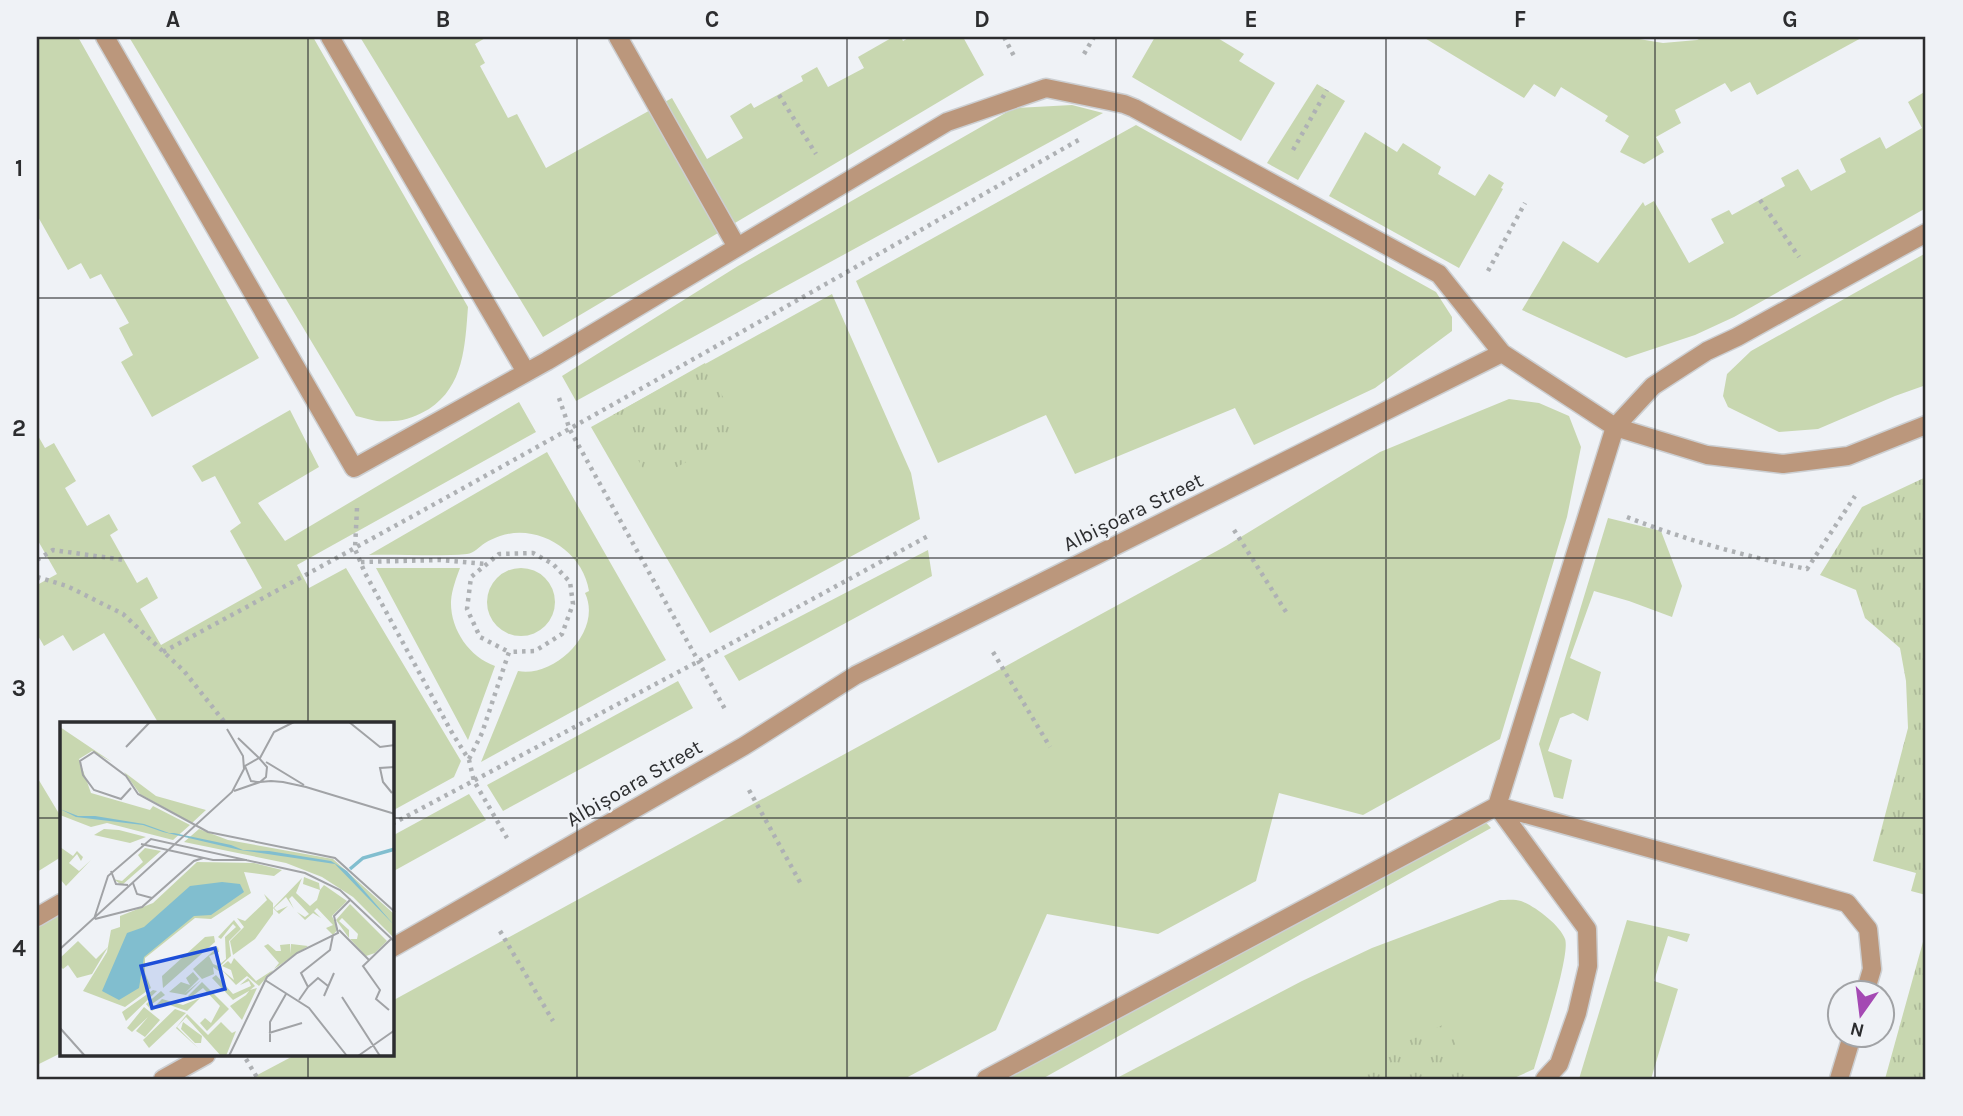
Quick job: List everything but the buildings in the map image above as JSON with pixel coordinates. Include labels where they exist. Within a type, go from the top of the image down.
[{"type":"lane","points":[[105,37],[354,468],[547,361],[947,122],[1046,88],[1134,108],[1438,274],[1502,353],[1615,426],[1707,455],[1783,464],[1848,456],[1926,425]]},
{"type":"lane","points":[[330,37],[526,372]]},
{"type":"lane","points":[[618,37],[737,247]]},
{"type":"lane","points":[[1497,806],[1615,426],[1653,387],[1696,358],[1926,233]]},
{"type":"lane","name":"Albișoara Street","points":[[394,947],[737,750],[856,675],[1502,353]]},
{"type":"lane","points":[[1497,806],[1587,929],[1588,966],[1577,1013],[1559,1065],[1545,1079]]},
{"type":"lane","points":[[986,1079],[1497,806],[1847,903],[1868,929],[1872,969],[1869,979]]},
{"type":"lane","points":[[37,917],[60,904]]},
{"type":"lane","points":[[1839,1079],[1848,1050]]},
{"type":"lane","points":[[163,1079],[204,1056]]},
{"type":"path","points":[[1274,185],[1326,90]]},
{"type":"path","points":[[779,95],[837,188]]},
{"type":"path","points":[[163,652],[569,430],[1134,108]]},
{"type":"path","points":[[1760,200],[1822,290]]},
{"type":"path","points":[[1467,308],[1525,203]]},
{"type":"path","points":[[547,361],[569,430],[699,661],[737,750],[801,884]]},
{"type":"path","points":[[354,468],[357,508],[355,549],[469,760],[474,781],[526,871]]},
{"type":"path","points":[[1591,503],[1670,533],[1807,569],[1860,488]]},
{"type":"path","points":[[1213,497],[1289,615]]},
{"type":"path","points":[[394,823],[928,536]]},
{"type":"path","points":[[37,560],[53,550],[124,560]]},
{"type":"path","points":[[533,553],[553,564],[570,582],[573,604],[562,634],[535,652],[509,652],[480,637],[467,608],[471,577],[499,554],[533,553]]},
{"type":"path","points":[[361,562],[440,560],[486,564]]},
{"type":"path","points":[[37,577],[67,586],[123,614],[184,671],[224,722]]},
{"type":"path","points":[[972,617],[1050,747]]},
{"type":"path","points":[[469,760],[482,733],[509,652]]},
{"type":"path","points":[[480,898],[553,1021]]},
{"type":"path","points":[[245,1056],[258,1079]]},
{"type":"green space","points":[[37,37],[78,37],[259,358],[152,417],[121,362],[133,355],[119,328],[129,323],[101,274],[90,279],[81,263],[68,270],[37,215]]},
{"type":"green space","points":[[129,37],[313,37],[468,307],[461,364],[441,400],[429,409],[403,420],[377,421],[356,416]]},
{"type":"green space","points":[[360,37],[487,37],[475,44],[485,63],[480,66],[508,118],[517,114],[546,168],[672,98],[707,159],[743,138],[730,116],[751,103],[754,108],[803,81],[801,76],[817,67],[828,87],[864,68],[858,57],[893,37],[901,37],[903,41],[910,37],[963,37],[984,75],[543,337]]},
{"type":"green space","points":[[1155,37],[1216,37],[1244,54],[1239,61],[1275,83],[1241,141],[1132,77]]},
{"type":"green space","points":[[1423,37],[1627,37],[1663,43],[1703,37],[1863,37],[1757,95],[1750,82],[1731,92],[1725,83],[1675,110],[1681,123],[1656,137],[1664,152],[1644,164],[1620,152],[1629,136],[1605,121],[1608,116],[1561,87],[1555,97],[1534,84],[1524,98]]},
{"type":"green space","points":[[1317,84],[1345,101],[1298,180],[1267,163]]},
{"type":"green space","points":[[1926,91],[1926,208],[1734,317],[1695,335],[1626,358],[1522,310],[1563,241],[1598,263],[1643,202],[1645,206],[1654,201],[1689,263],[1724,243],[1711,219],[1729,210],[1732,215],[1785,186],[1781,178],[1798,169],[1811,191],[1846,172],[1840,159],[1880,137],[1886,149],[1922,128],[1908,102]]},
{"type":"green space","points":[[1072,105],[1103,113],[576,401],[562,376],[738,266],[1014,108]]},
{"type":"green space","points":[[1136,125],[1436,292],[1452,317],[1452,331],[1375,388],[1254,445],[1235,408],[1075,474],[1046,415],[938,463],[856,281]]},
{"type":"green space","points":[[1365,132],[1397,152],[1403,143],[1441,167],[1438,174],[1475,196],[1489,174],[1504,183],[1459,268],[1329,196]]},
{"type":"green space","points":[[1926,253],[1926,385],[1818,429],[1779,432],[1728,407],[1723,396],[1727,374],[1751,351]]},
{"type":"green space","points":[[832,294],[911,473],[920,519],[710,633],[591,427]]},
{"type":"green space","points":[[705,363],[742,433],[650,481],[613,415]]},
{"type":"green space","points":[[1509,399],[1539,403],[1569,416],[1581,447],[1567,517],[1500,739],[1363,815],[1279,793],[1256,881],[1158,934],[1047,914],[996,1030],[904,1079],[250,1079],[293,1056],[394,1056],[394,1000],[1226,546],[1380,452]]},
{"type":"green space","points":[[519,402],[536,432],[297,565],[309,588],[346,568],[461,761],[454,777],[394,810],[394,722],[158,722],[104,633],[73,651],[63,635],[44,646],[37,634],[37,585],[57,574],[37,539],[37,434],[45,448],[54,443],[76,481],[65,488],[87,526],[109,514],[118,530],[110,535],[137,583],[147,577],[158,598],[140,609],[161,645],[262,588],[230,531],[241,523],[215,476],[202,482],[192,466],[290,410],[319,467],[258,503],[285,541]]},
{"type":"green space","points":[[547,452],[666,660],[481,762],[518,671],[547,667],[572,649],[581,636],[589,608],[585,593],[589,591],[578,564],[556,544],[529,533],[500,536],[467,554],[369,555]]},
{"type":"green space","points":[[1926,477],[1926,895],[1911,891],[1916,873],[1873,861],[1908,728],[1906,681],[1900,648],[1865,618],[1856,590],[1820,575],[1862,507]]},
{"type":"green space","points":[[1608,518],[1661,531],[1682,586],[1672,617],[1594,591],[1570,658],[1601,672],[1588,721],[1573,713],[1560,718],[1548,751],[1572,760],[1563,799],[1554,797],[1539,744]]},
{"type":"green space","points":[[928,550],[932,576],[739,681],[724,656]]},
{"type":"green space","points":[[376,568],[460,568],[451,601],[454,622],[469,649],[495,666],[468,740]]},
{"type":"green space","points":[[521,568],[534,571],[545,578],[552,589],[555,602],[552,615],[545,626],[534,633],[521,636],[508,633],[497,626],[490,615],[487,602],[490,589],[497,578],[508,571]]},
{"type":"green space","points":[[678,681],[693,708],[503,811],[487,785]]},
{"type":"green space","points":[[37,777],[60,815],[60,858],[37,872]]},
{"type":"green space","points":[[469,794],[486,820],[394,871],[394,835]]},
{"type":"green space","points":[[1480,816],[1491,828],[1042,1079],[1010,1079],[1007,1075]]},
{"type":"green space","points":[[1500,900],[1527,903],[1553,922],[1565,939],[1564,963],[1534,1069],[1512,1079],[1115,1079],[1302,981],[1372,948]]},
{"type":"green space","points":[[60,909],[60,1054],[37,1065],[37,922]]},
{"type":"green space","points":[[1627,920],[1690,934],[1687,942],[1668,936],[1654,981],[1678,989],[1651,1079],[1579,1079]]},
{"type":"green space","points":[[1926,931],[1926,1079],[1885,1079],[1893,1050],[1896,1050],[1896,1039]]},
{"type":"green space","points":[[1447,1023],[1470,1079],[1346,1079],[1342,1071]]}]
